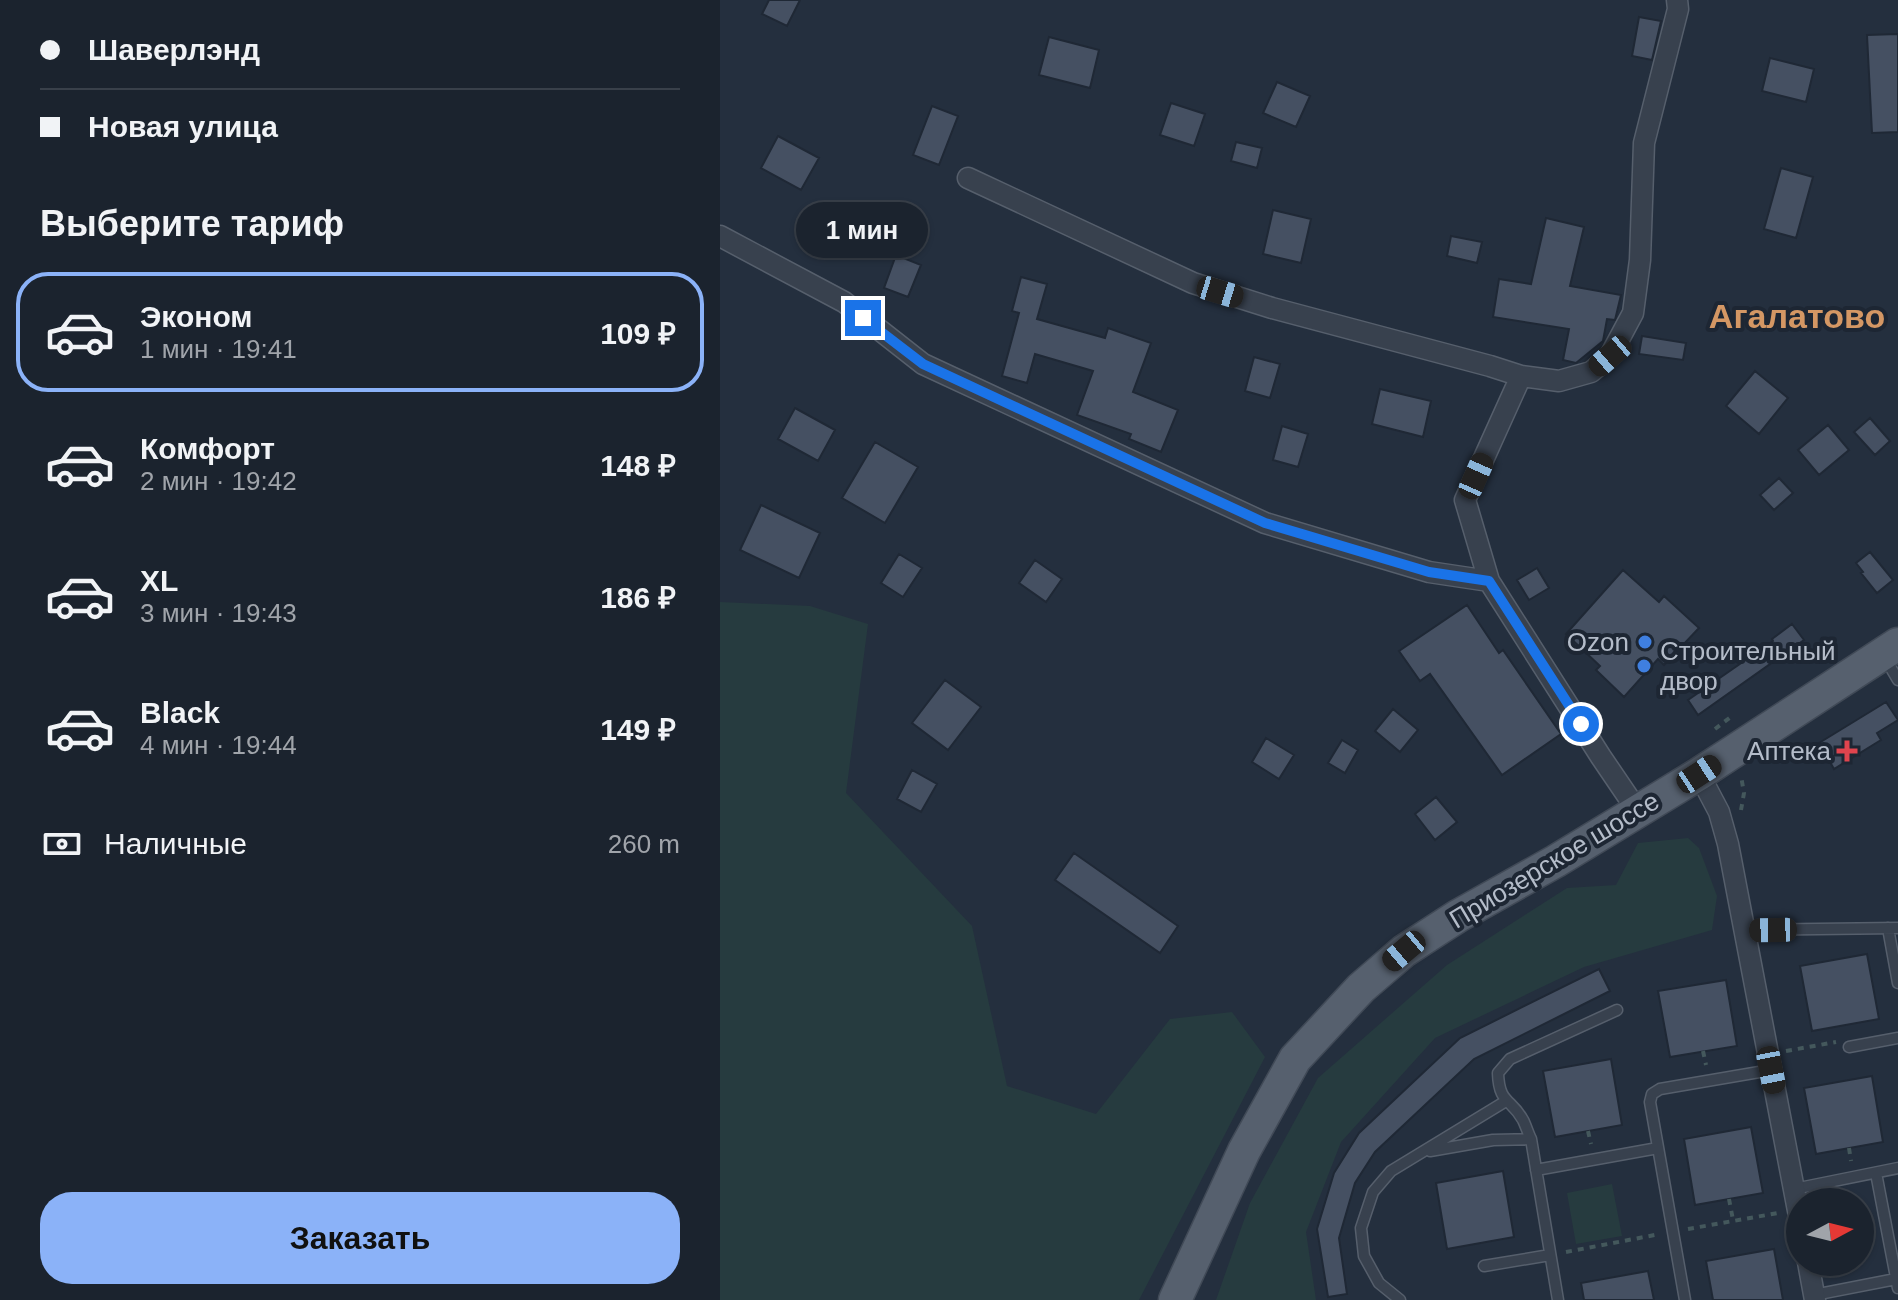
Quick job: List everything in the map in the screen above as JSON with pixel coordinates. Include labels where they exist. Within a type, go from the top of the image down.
[{"type":"main road","name":"Приозерское шоссе","points":[[1175,1300],[1244,1151],[1295,1059],[1350,999],[1404,951],[1458,916],[1556,861],[1893,659]]},
{"type":"street","points":[[968,178],[1193,283],[1272,308],[1521,376],[1559,381],[1591,372],[1610,356],[1633,313],[1640,260],[1644,143],[1678,9],[1677,0]]},
{"type":"street","points":[[720,236],[844,302],[923,364],[1265,523],[1429,572],[1489,581]]},
{"type":"street","points":[[1521,376],[1465,500],[1489,581],[1637,810]]},
{"type":"street","points":[[1699,774],[1719,812],[1728,844],[1794,1188]]},
{"type":"street","points":[[1811,1276],[1815,1298]]},
{"type":"lane","points":[[1744,930],[1893,928],[1898,983]]},
{"type":"lane","points":[[1558,1300],[1531,1139],[1522,1117],[1498,1089],[1498,1073],[1510,1059],[1617,1010]]},
{"type":"lane","points":[[1849,1047],[1898,1038]]},
{"type":"lane","points":[[1685,1300],[1650,1102],[1652,1094],[1660,1089],[1769,1062]]},
{"type":"lane","points":[[1400,1300],[1379,1283],[1364,1256],[1361,1228],[1373,1192],[1391,1171],[1506,1101]]},
{"type":"lane","points":[[1425,1152],[1493,1140],[1531,1139]]},
{"type":"lane","points":[[1536,1170],[1658,1148]]},
{"type":"lane","points":[[1799,1188],[1898,1168]]},
{"type":"lane","points":[[1815,1298],[1897,1284],[1876,1173]]},
{"type":"lane","points":[[1484,1266],[1550,1255]]},
{"type":"path","points":[[1713,731],[1732,716]]},
{"type":"path","points":[[1769,1062],[1848,1039],[1849,1047]]},
{"type":"path","points":[[1729,1199],[1733,1221]]},
{"type":"path","points":[[1550,1255],[1733,1221],[1786,1217]]},
{"type":"green space","points":[[720,602],[810,606],[868,624],[846,793],[972,926],[1007,1086],[1096,1114],[1170,1019],[1232,1012],[1265,1057],[1139,1300],[720,1300]]},
{"type":"green space","points":[[1688,838],[1699,848],[1717,896],[1712,930],[1584,967],[1435,1038],[1341,1142],[1306,1232],[1316,1300],[1216,1300],[1250,1203],[1318,1078],[1447,965],[1567,888],[1616,885],[1638,843]]},
{"type":"green space","points":[[1612,1184],[1622,1236],[1576,1244],[1567,1193]]},
{"type":"building","points":[[769,0],[800,0],[787,26],[762,14]]},
{"type":"building","points":[[1639,17],[1661,21],[1652,60],[1632,56]]},
{"type":"building","points":[[1898,34],[1898,132],[1872,133],[1867,35]]},
{"type":"building","points":[[1049,37],[1099,50],[1090,88],[1039,75]]},
{"type":"building","points":[[1770,58],[1814,69],[1806,102],[1762,91]]},
{"type":"building","points":[[1277,82],[1310,96],[1296,127],[1263,113]]},
{"type":"building","points":[[1171,103],[1205,114],[1194,146],[1160,135]]},
{"type":"building","points":[[932,106],[958,116],[939,165],[913,155]]},
{"type":"building","points":[[778,136],[819,158],[801,190],[761,168]]},
{"type":"building","points":[[1236,142],[1262,148],[1257,168],[1231,161]]},
{"type":"building","points":[[1781,168],[1813,177],[1796,238],[1764,229]]},
{"type":"building","points":[[1273,210],[1311,219],[1301,263],[1263,254]]},
{"type":"building","points":[[1546,218],[1584,227],[1570,286],[1621,295],[1615,320],[1607,319],[1603,341],[1576,363],[1563,360],[1569,329],[1493,317],[1499,279],[1531,284]]},
{"type":"building","points":[[1451,236],[1482,242],[1477,263],[1447,256]]},
{"type":"building","points":[[896,255],[921,265],[908,297],[884,288]]},
{"type":"building","points":[[1021,277],[1047,284],[1037,319],[1105,338],[1108,328],[1151,343],[1133,392],[1178,410],[1161,452],[1129,439],[1131,434],[1077,415],[1093,371],[1035,354],[1027,383],[1002,376],[1019,313],[1012,311]]},
{"type":"building","points":[[1642,336],[1686,343],[1683,360],[1639,354]]},
{"type":"building","points":[[1254,357],[1280,364],[1270,398],[1245,391]]},
{"type":"building","points":[[1755,371],[1788,398],[1759,434],[1726,406]]},
{"type":"building","points":[[1380,389],[1431,401],[1423,437],[1372,424]]},
{"type":"building","points":[[795,408],[835,430],[818,461],[778,439]]},
{"type":"building","points":[[1870,418],[1890,441],[1875,455],[1854,432]]},
{"type":"building","points":[[1828,425],[1849,450],[1819,475],[1798,450]]},
{"type":"building","points":[[1282,426],[1308,434],[1298,467],[1273,460]]},
{"type":"building","points":[[875,442],[918,467],[885,523],[842,498]]},
{"type":"building","points":[[1779,478],[1793,493],[1774,510],[1760,495]]},
{"type":"building","points":[[761,505],[820,533],[799,578],[740,550]]},
{"type":"building","points":[[1870,552],[1893,580],[1877,593],[1856,563]]},
{"type":"building","points":[[899,554],[922,568],[903,597],[881,583]]},
{"type":"building","points":[[1035,560],[1062,579],[1046,602],[1019,583]]},
{"type":"building","points":[[1537,568],[1549,588],[1529,600],[1517,580]]},
{"type":"building","points":[[1623,570],[1659,602],[1664,596],[1699,628],[1664,665],[1658,659],[1624,697],[1596,670],[1600,666],[1566,634]]},
{"type":"building","points":[[1467,605],[1499,653],[1503,650],[1561,734],[1502,775],[1430,674],[1420,681],[1399,651]]},
{"type":"building","points":[[1792,624],[1804,640],[1698,715],[1688,700],[1773,641]]},
{"type":"building","points":[[945,680],[981,707],[948,750],[912,723]]},
{"type":"building","points":[[1886,702],[1898,720],[1877,733],[1881,740],[1834,769],[1819,743]]},
{"type":"building","points":[[1393,709],[1418,730],[1400,752],[1375,731]]},
{"type":"building","points":[[1266,738],[1294,755],[1279,779],[1252,762]]},
{"type":"building","points":[[1342,740],[1358,750],[1345,773],[1328,763]]},
{"type":"building","points":[[912,770],[937,784],[921,812],[897,799]]},
{"type":"building","points":[[1436,797],[1457,822],[1435,840],[1415,814]]},
{"type":"building","points":[[1074,853],[1178,926],[1160,953],[1055,880]]},
{"type":"building","points":[[1867,954],[1879,1019],[1812,1031],[1800,966]]},
{"type":"building","points":[[1599,969],[1610,991],[1474,1059],[1375,1152],[1355,1183],[1339,1238],[1347,1294],[1328,1297],[1317,1229],[1334,1173],[1359,1133],[1460,1038]]},
{"type":"building","points":[[1726,980],[1737,1046],[1670,1057],[1658,991]]},
{"type":"building","points":[[1611,1059],[1622,1125],[1555,1137],[1543,1071]]},
{"type":"building","points":[[1872,1076],[1883,1142],[1816,1154],[1804,1088]]},
{"type":"building","points":[[1751,1127],[1763,1193],[1695,1205],[1684,1139]]},
{"type":"building","points":[[1503,1171],[1514,1237],[1447,1249],[1436,1183]]},
{"type":"building","points":[[1774,1249],[1783,1300],[1713,1300],[1706,1261]]},
{"type":"building","points":[[1648,1271],[1654,1300],[1584,1300],[1581,1283]]},
{"type":"place","name":"Ozon","points":[[1645,642]]},
{"type":"place","name":"Строительный двор","points":[[1644,666]]},
{"type":"place","name":"Аптека","points":[[1847,751]]},
{"type":"district","name":"Агалатово","points":[[1797,316]]},
{"type":"route","points":[[863,318],[923,364],[1265,523],[1429,572],[1489,581],[1581,724]]}]
